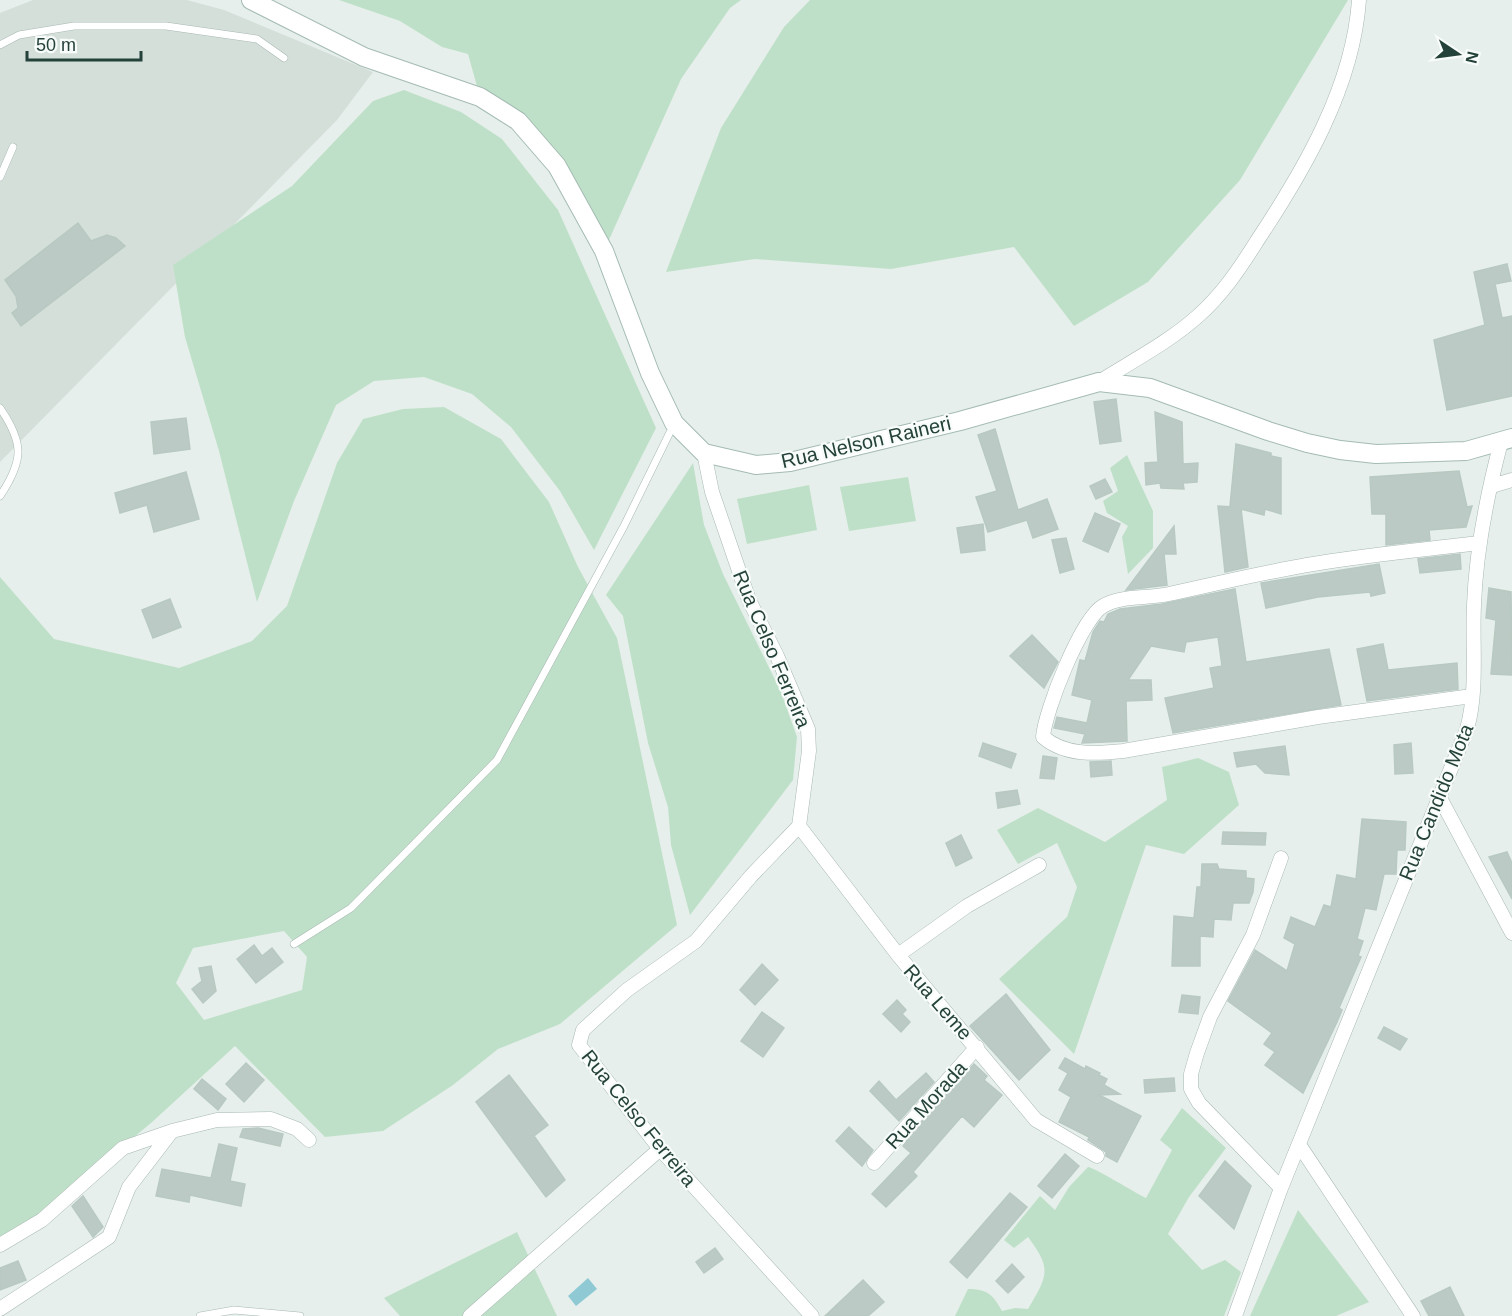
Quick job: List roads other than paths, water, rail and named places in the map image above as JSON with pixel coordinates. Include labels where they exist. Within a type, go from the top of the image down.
[{"type":"main road","points":[[251,0],[364,57],[480,97],[518,121],[557,166],[604,251],[650,373],[674,423],[704,453]]},
{"type":"main road","name":"Rua Nelson Raineri","points":[[704,453],[756,465],[790,462],[960,421],[1099,382],[1150,388],[1268,431],[1306,443],[1340,450],[1376,454],[1455,451],[1507,440]]},
{"type":"street","points":[[1099,382],[1198,316],[1218,297],[1247,257],[1310,153],[1329,111],[1344,73],[1355,32],[1359,0]]},
{"type":"street","name":"Rua Candido Mota","points":[[1234,1316],[1281,1188],[1300,1146],[1467,729],[1472,711],[1473,608],[1479,543],[1492,486],[1507,440]]},
{"type":"street","name":"Rua Celso Ferreira","points":[[704,453],[712,492],[748,600],[777,656],[808,729],[809,751],[799,826],[751,876],[696,940],[627,990],[583,1029],[579,1045],[660,1149],[812,1316]]},
{"type":"street","points":[[1492,486],[1512,480]]},
{"type":"street","points":[[1472,696],[1318,717],[1123,751],[1092,754],[1051,744],[1043,737],[1044,724],[1064,671],[1083,629],[1100,607],[1118,599],[1166,595],[1359,557],[1479,543]]},
{"type":"street","points":[[1439,796],[1512,933]]},
{"type":"street","name":"Rua Leme","points":[[799,826],[898,955],[1036,1120],[1097,1156]]},
{"type":"street","points":[[1281,858],[1253,935],[1203,1035],[1191,1074],[1191,1089],[1199,1103],[1281,1188]]},
{"type":"street","points":[[898,955],[967,906],[1039,866]]},
{"type":"street","name":"Rua Morada","points":[[874,1163],[977,1047]]},
{"type":"street","points":[[0,1245],[42,1220],[123,1148],[172,1131],[218,1120],[271,1119],[297,1129],[309,1140]]},
{"type":"street","points":[[0,1309],[109,1237],[129,1187],[172,1131]]},
{"type":"street","points":[[1300,1146],[1413,1316]]},
{"type":"street","points":[[470,1316],[660,1149]]},
{"type":"lane","points":[[0,45],[19,35],[74,26],[166,26],[256,39],[284,58]]},
{"type":"lane","points":[[0,177],[13,147]]},
{"type":"lane","points":[[0,408],[13,427],[20,453],[16,467],[0,496]]},
{"type":"lane","points":[[294,944],[351,908],[497,760],[624,526],[674,423]]},
{"type":"lane","points":[[200,1316],[234,1310],[300,1316]]},
{"type":"water","points":[[588,1278],[597,1289],[576,1306],[568,1296]]}]
